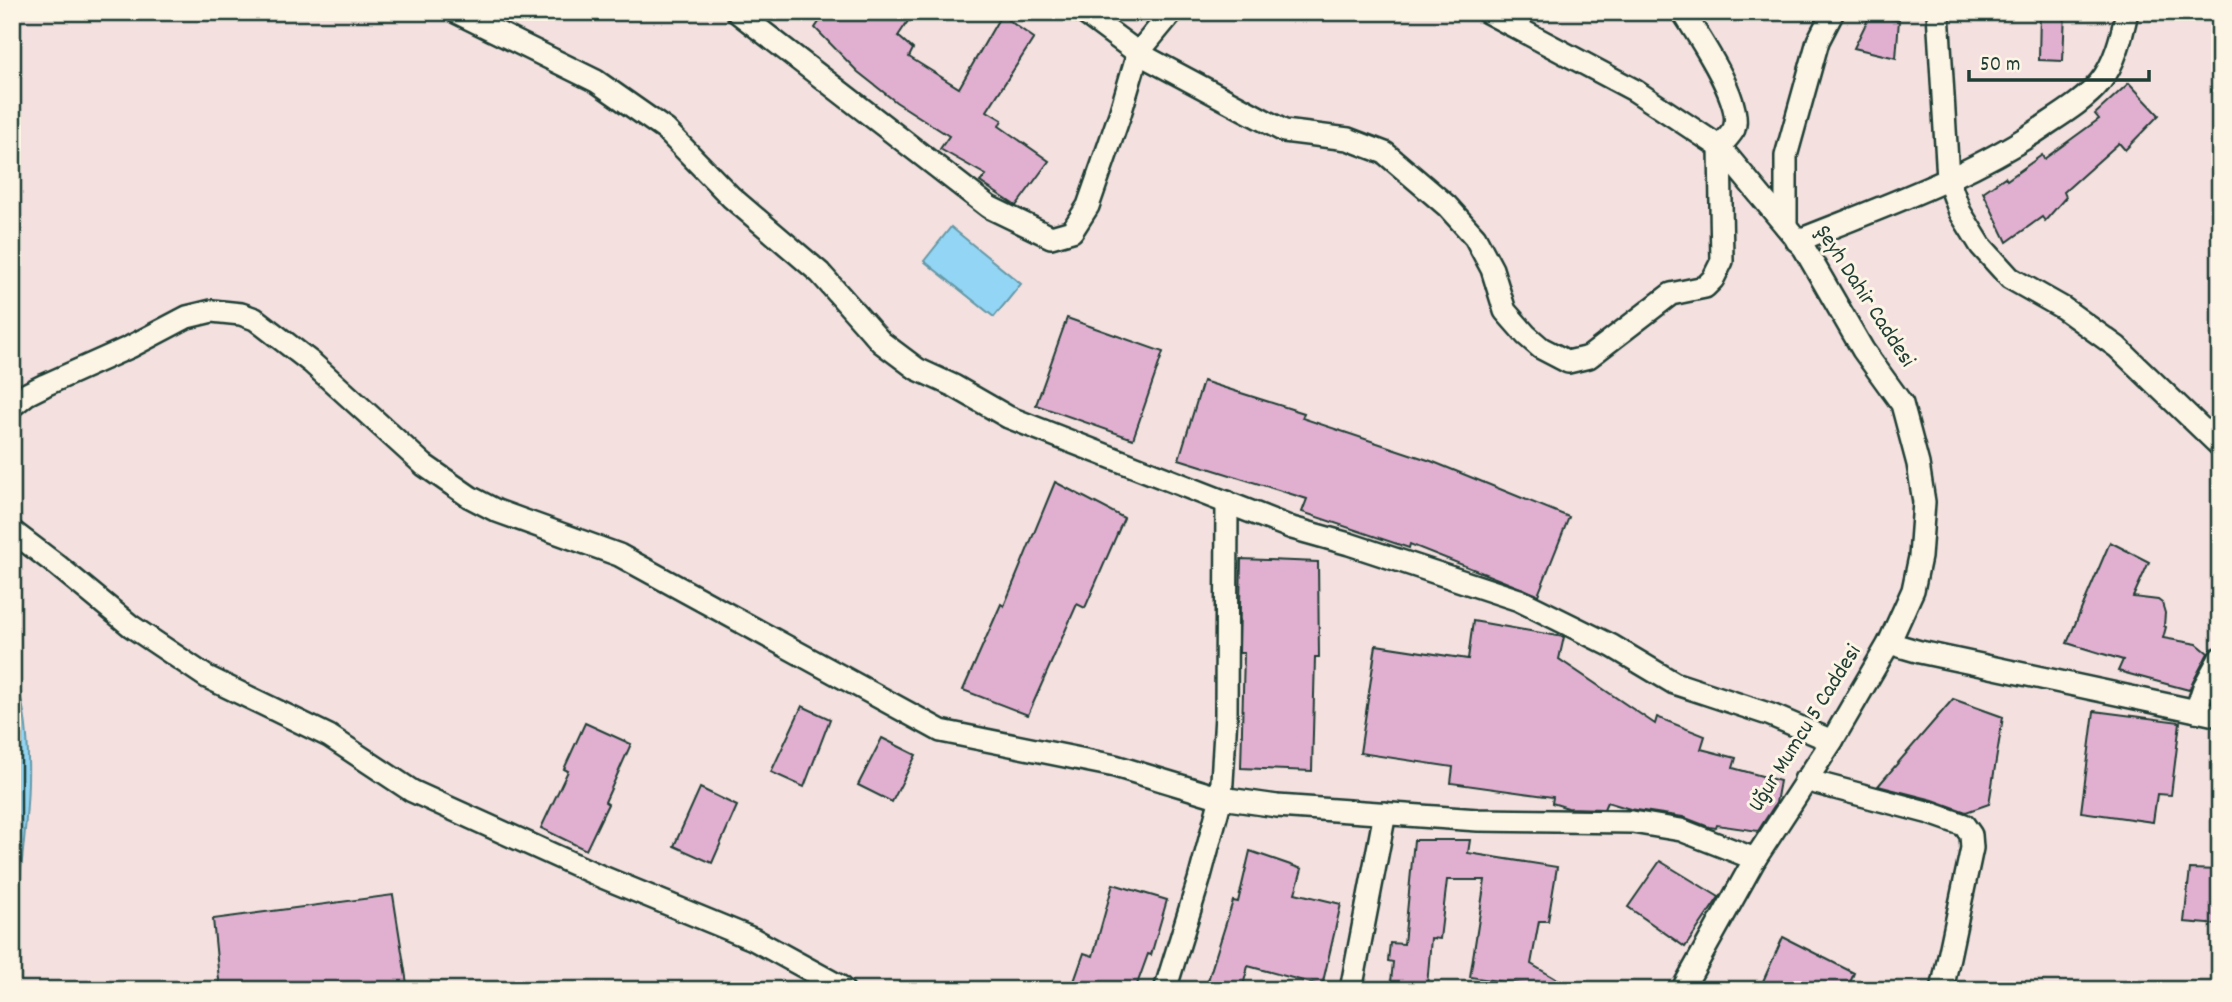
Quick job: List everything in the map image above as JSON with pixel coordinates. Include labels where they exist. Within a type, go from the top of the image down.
[{"type":"street","points":[[456,12],[596,81],[666,130],[731,197],[820,273],[880,342],[917,369],[954,386],[1008,417],[1292,528],[1519,600],[1612,646],[1674,683],[1771,715],[1832,741]]},
{"type":"street","points":[[737,12],[989,206],[1051,237],[1072,231],[1088,206],[1138,53],[1172,12]]},
{"type":"street","points":[[1083,12],[1138,53],[1284,131],[1348,139],[1385,153],[1447,206],[1475,237],[1492,269],[1505,312],[1541,348],[1568,362],[1589,356],[1671,294],[1704,287],[1713,279],[1722,261],[1720,147],[1734,128],[1735,107],[1720,73],[1684,12]]},
{"type":"street","name":"Şeyh Dahir Caddesi","points":[[1487,12],[1634,90],[1720,147],[1804,248],[1863,350],[1902,404],[1918,464],[1924,502],[1920,557],[1913,590],[1889,642]]},
{"type":"street","points":[[1825,12],[1786,156],[1792,234],[1914,195],[2021,143],[2072,107],[2101,81],[2121,42],[2127,12]]},
{"type":"street","points":[[1818,41],[1833,12]]},
{"type":"street","points":[[1938,12],[1948,179],[1960,212],[1981,246],[2010,278],[2063,308],[2117,347],[2220,446]]},
{"type":"street","points":[[12,406],[27,394],[130,347],[187,317],[212,311],[241,314],[255,319],[312,362],[424,465],[470,497],[497,511],[619,555],[941,731],[1115,766],[1221,798],[1277,806],[1478,820],[1632,822],[1681,830],[1755,859]]},
{"type":"street","points":[[1165,990],[1221,798],[1226,715],[1227,502]]},
{"type":"street","points":[[12,531],[58,565],[131,626],[207,677],[329,736],[412,791],[600,876],[753,939],[843,990]]},
{"type":"street","name":"Uğur Mumcu 5 Caddesi","points":[[1682,990],[1755,859],[1832,741],[1889,642],[1920,652],[2220,716]]},
{"type":"street","points":[[2196,711],[2204,687],[2220,658]]},
{"type":"street","points":[[1805,780],[1930,813],[1964,825],[1970,835],[1972,848],[1942,990]]},
{"type":"street","points":[[1351,990],[1385,813]]},
{"type":"water","points":[[951,227],[1021,284],[994,317],[924,261]]},
{"type":"water","points":[[12,675],[22,701],[27,732],[28,767],[24,843],[12,942]]},
{"type":"building","points":[[826,12],[914,12],[898,36],[913,49],[909,57],[959,88],[1001,15],[1034,38],[987,111],[1002,120],[999,126],[1049,161],[1016,206],[980,182],[986,175],[940,149],[949,136],[896,102],[858,72],[815,28]]},
{"type":"building","points":[[2040,12],[2065,12],[2063,61],[2039,60]]},
{"type":"building","points":[[1869,17],[1899,20],[1896,58],[1854,48]]},
{"type":"building","points":[[2129,83],[2159,115],[2125,150],[2119,143],[2064,192],[2066,197],[2045,221],[2042,217],[2007,242],[1983,192],[2005,177],[2007,180],[2042,155],[2044,159],[2099,119],[2095,114]]},
{"type":"building","points":[[1067,318],[1163,352],[1133,439],[1036,405]]},
{"type":"building","points":[[1203,381],[1304,413],[1302,418],[1431,461],[1569,517],[1538,595],[1410,544],[1409,548],[1302,512],[1307,499],[1179,459]]},
{"type":"building","points":[[1055,482],[1124,518],[1085,608],[1077,604],[1028,715],[963,690],[1001,604],[1004,606]]},
{"type":"building","points":[[2110,542],[2149,562],[2133,597],[2158,600],[2162,603],[2166,627],[2163,638],[2197,644],[2208,653],[2189,690],[2118,671],[2123,660],[2067,643]]},
{"type":"building","points":[[1241,559],[1318,562],[1319,657],[1315,657],[1312,771],[1241,768],[1244,653],[1239,653]]},
{"type":"building","points":[[1473,621],[1564,637],[1559,659],[1655,724],[1657,717],[1705,736],[1701,749],[1736,758],[1733,768],[1780,781],[1776,803],[1758,831],[1717,825],[1716,828],[1709,827],[1683,817],[1630,809],[1607,802],[1604,809],[1568,808],[1552,803],[1553,797],[1451,783],[1453,767],[1360,753],[1376,645],[1468,659]]},
{"type":"building","points":[[1953,699],[2003,717],[1989,804],[1966,812],[1933,800],[1878,786]]},
{"type":"building","points":[[802,706],[830,719],[804,787],[771,772]]},
{"type":"building","points":[[2094,711],[2180,722],[2171,795],[2157,794],[2153,822],[2081,812]]},
{"type":"building","points":[[585,723],[631,744],[605,802],[608,804],[586,850],[541,828],[568,771],[564,769]]},
{"type":"building","points":[[882,738],[916,755],[892,802],[858,785]]},
{"type":"building","points":[[700,788],[737,806],[712,863],[674,846]]},
{"type":"building","points":[[1414,840],[1470,840],[1468,853],[1557,867],[1548,921],[1539,921],[1531,964],[1575,990],[1470,977],[1485,880],[1447,880],[1440,939],[1431,938],[1427,986],[1391,982],[1393,962],[1388,961],[1390,943],[1404,944]]},
{"type":"building","points":[[1250,851],[1302,869],[1295,893],[1341,904],[1322,986],[1248,966],[1242,990],[1205,990],[1233,901],[1238,902]]},
{"type":"building","points":[[1660,861],[1719,897],[1685,947],[1628,907]]},
{"type":"building","points":[[2190,869],[2220,870],[2220,925],[2184,922]]},
{"type":"building","points":[[1113,884],[1167,900],[1151,955],[1148,954],[1135,990],[1071,990],[1084,953],[1093,956]]},
{"type":"building","points":[[393,895],[408,990],[220,990],[213,919]]},
{"type":"building","points":[[1783,937],[1854,973],[1847,990],[1759,990]]}]
